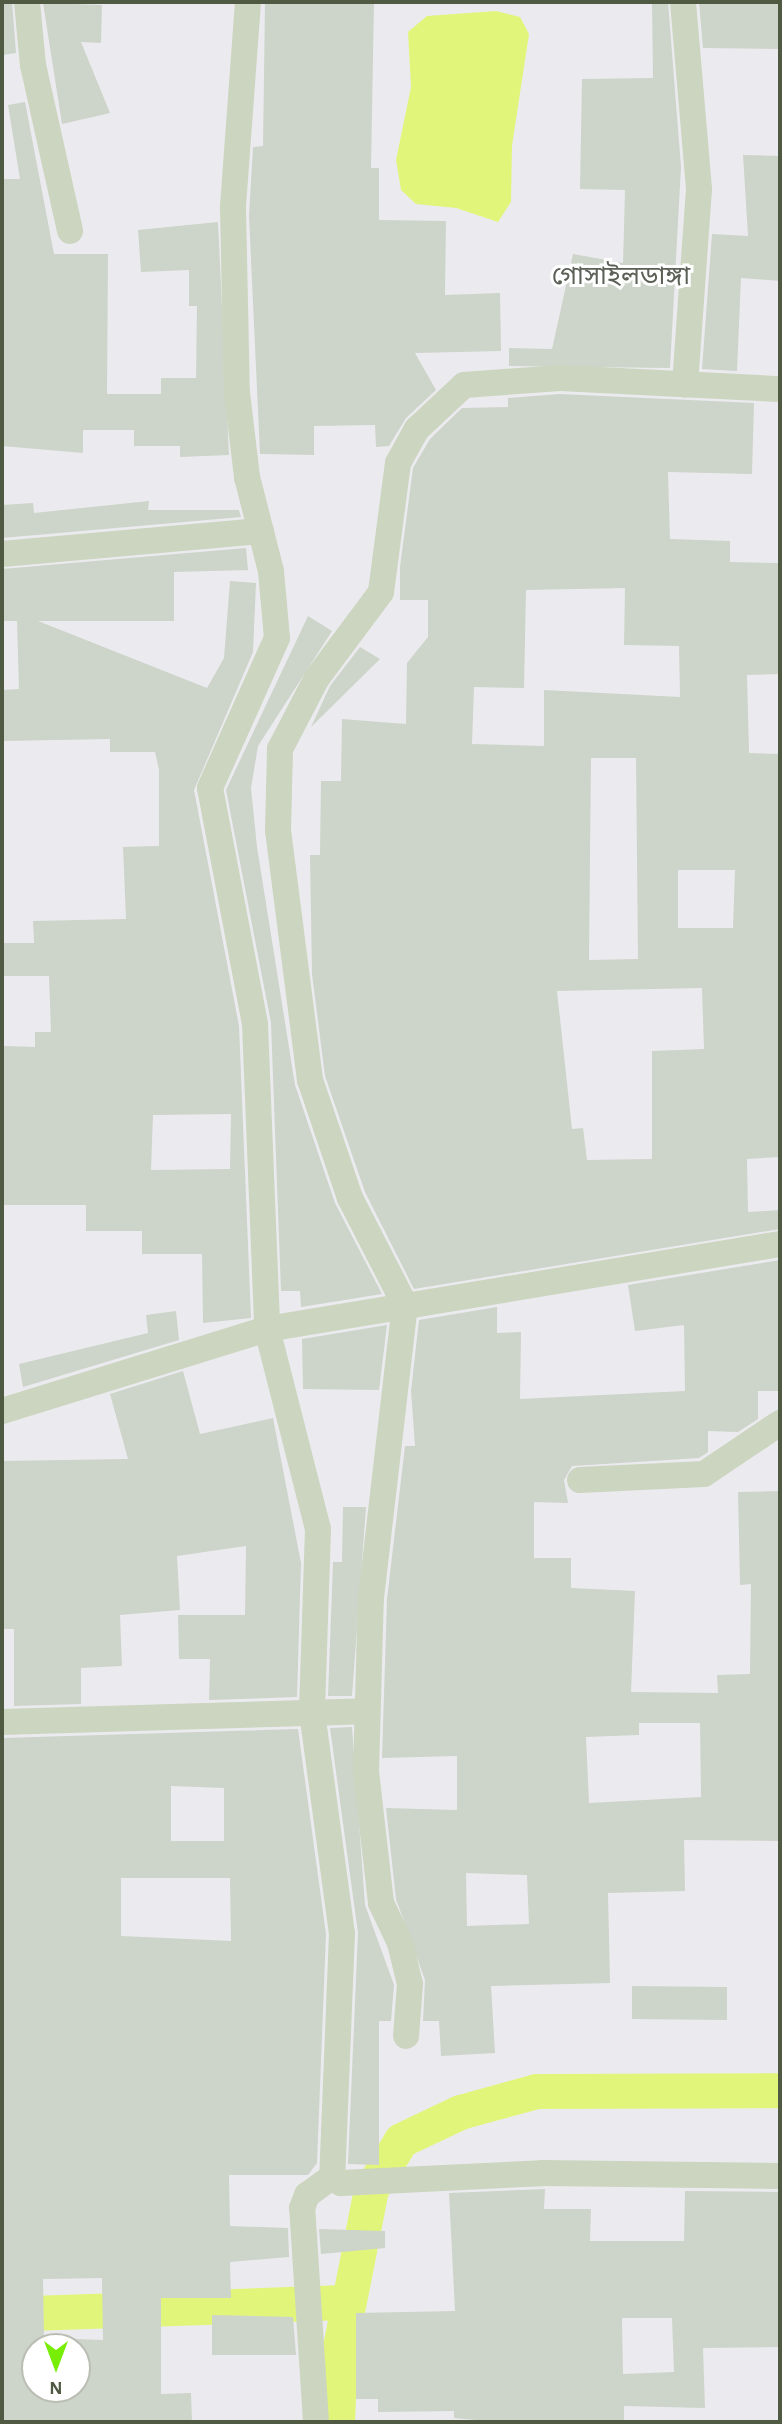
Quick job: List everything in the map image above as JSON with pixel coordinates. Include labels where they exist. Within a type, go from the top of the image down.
[{"type":"street","points":[[27,2],[33,65],[70,231]]},
{"type":"street","points":[[248,2],[233,208],[237,393],[277,638],[271,660],[222,748],[210,788],[257,1035],[268,1329],[316,1511],[312,1712],[342,1925],[338,2180]]},
{"type":"street","points":[[683,2],[699,188],[685,384]]},
{"type":"street","points":[[406,2035],[410,1984],[400,1942],[381,1903],[366,1711],[371,1598],[405,1305],[350,1198],[310,1080],[278,831],[280,749],[317,678],[381,593],[398,463],[417,429],[447,398],[464,385],[506,378],[780,389]]},
{"type":"street","points":[[2,554],[261,531]]},
{"type":"street","points":[[2,1411],[268,1329],[780,1244]]},
{"type":"street","points":[[580,1480],[704,1474],[780,1423]]},
{"type":"street","points":[[2,1721],[366,1711]]},
{"type":"street","points":[[316,2422],[302,2208],[307,2195],[338,2180],[439,2176],[780,2176]]},
{"type":"shaded area","points":[[496,11],[520,17],[529,34],[512,146],[511,202],[498,222],[456,208],[416,204],[401,190],[396,160],[411,87],[408,32],[427,16]]},
{"type":"building","points":[[2,2],[12,2],[16,53],[2,55]]},
{"type":"building","points":[[265,2],[374,2],[371,168],[379,168],[379,220],[446,221],[445,295],[500,293],[501,351],[415,353],[436,390],[406,418],[389,446],[376,447],[375,425],[314,426],[314,455],[260,454],[249,216],[253,147],[263,146]]},
{"type":"building","points":[[652,2],[668,2],[681,167],[670,368],[509,366],[509,348],[552,349],[573,254],[623,263],[625,190],[580,189],[582,79],[653,78]]},
{"type":"building","points":[[699,2],[780,2],[780,49],[703,48]]},
{"type":"building","points":[[43,3],[102,5],[101,43],[81,42],[110,113],[62,124]]},
{"type":"building","points":[[25,102],[54,254],[108,254],[107,394],[161,394],[161,378],[196,378],[197,306],[189,306],[189,270],[141,272],[138,230],[218,222],[229,455],[180,457],[180,446],[134,446],[134,430],[83,430],[83,453],[2,446],[2,179],[20,179],[8,105]]},
{"type":"building","points":[[743,155],[780,156],[780,281],[741,278],[737,371],[702,369],[712,234],[748,236]]},
{"type":"building","points":[[560,394],[754,403],[752,474],[668,472],[670,539],[730,541],[730,562],[780,563],[780,674],[747,675],[749,753],[780,754],[780,1157],[747,1159],[748,1212],[780,1210],[780,1229],[414,1289],[365,1192],[325,1076],[312,974],[310,855],[320,855],[321,781],[341,781],[342,719],[406,724],[407,663],[428,637],[428,600],[400,600],[400,567],[413,468],[430,439],[462,408],[508,407],[508,398]],"holes":[[[625,588],[624,645],[679,646],[680,697],[544,690],[544,746],[472,744],[474,687],[524,688],[526,590]],[[591,758],[636,758],[638,959],[589,960]],[[678,870],[735,870],[733,928],[678,928]],[[702,988],[704,1049],[652,1051],[652,1159],[587,1160],[583,1128],[572,1129],[557,991]]]},
{"type":"building","points":[[149,501],[148,510],[239,510],[241,517],[2,538],[2,505],[33,503],[34,513]]},
{"type":"building","points":[[246,548],[248,570],[174,572],[174,621],[38,621],[207,688],[224,658],[230,581],[256,583],[253,652],[194,790],[239,1026],[251,1318],[203,1323],[202,1254],[142,1254],[142,1231],[86,1231],[86,1205],[2,1205],[2,1046],[35,1047],[35,1032],[51,1032],[49,976],[2,976],[2,943],[34,943],[33,921],[126,919],[123,847],[159,846],[159,770],[155,752],[110,752],[110,739],[2,741],[2,690],[19,689],[17,621],[2,621],[2,569]],"holes":[[[231,1114],[230,1169],[151,1170],[153,1115]]]},
{"type":"building","points":[[308,616],[332,631],[258,746],[251,788],[257,847],[295,1085],[335,1203],[382,1294],[301,1307],[300,1291],[281,1291],[271,1023],[226,790]]},
{"type":"building","points":[[360,647],[380,659],[311,727],[330,686]]},
{"type":"building","points":[[780,1260],[780,1391],[758,1391],[758,1419],[738,1432],[708,1431],[708,1452],[699,1458],[572,1466],[564,1480],[568,1503],[534,1502],[534,1558],[571,1558],[571,1588],[635,1591],[631,1692],[718,1693],[717,1675],[750,1674],[751,1584],[740,1585],[738,1492],[780,1491],[780,1841],[684,1840],[685,1891],[608,1893],[610,1983],[491,1986],[495,2053],[441,2056],[439,2021],[423,2021],[425,1980],[396,1899],[386,1808],[457,1810],[457,1756],[382,1758],[387,1599],[405,1446],[415,1446],[411,1391],[419,1320],[497,1307],[497,1333],[521,1332],[520,1399],[685,1391],[684,1325],[635,1331],[628,1285]],"holes":[[[639,1723],[700,1723],[701,1797],[589,1803],[586,1737],[639,1735]],[[466,1873],[527,1875],[529,1924],[467,1926]]]},
{"type":"building","points":[[176,1311],[179,1340],[23,1387],[19,1364],[148,1333],[146,1315]]},
{"type":"building","points":[[387,1325],[379,1390],[303,1389],[302,1339]]},
{"type":"building","points":[[183,1371],[200,1434],[273,1418],[301,1563],[297,1697],[209,1700],[210,1659],[179,1659],[178,1615],[245,1615],[246,1546],[177,1556],[180,1610],[120,1615],[122,1666],[81,1668],[81,1704],[14,1706],[14,1629],[2,1629],[2,1461],[128,1459],[110,1394]]},
{"type":"building","points":[[343,1507],[366,1507],[352,1696],[328,1696],[333,1562],[342,1562]]},
{"type":"building","points":[[352,1727],[365,1905],[394,1985],[391,2021],[379,2021],[379,2165],[348,2164],[358,1933],[330,1728]]},
{"type":"building","points":[[298,1729],[326,1934],[317,2163],[308,2175],[229,2175],[230,2226],[288,2228],[289,2257],[230,2262],[231,2298],[161,2298],[161,2394],[191,2393],[192,2422],[2,2422],[2,1738]],"holes":[[[171,1786],[224,1788],[224,1841],[171,1841]],[[121,1878],[230,1878],[231,1941],[121,1936]]]},
{"type":"building","points":[[632,1986],[727,1987],[727,2020],[632,2019]]},
{"type":"building","points":[[545,2189],[544,2209],[591,2209],[590,2241],[684,2241],[685,2191],[780,2192],[780,2347],[703,2348],[705,2408],[624,2406],[624,2422],[498,2422],[454,2418],[454,2411],[378,2412],[378,2399],[356,2399],[356,2313],[455,2311],[449,2193]],"holes":[[[622,2318],[672,2318],[674,2372],[623,2374]]]},
{"type":"building","points":[[319,2229],[385,2231],[385,2248],[321,2254]]},
{"type":"building","points":[[212,2315],[293,2317],[296,2355],[212,2355]]},
{"type":"waterway","points":[[337,2422],[340,2347],[371,2189],[401,2140],[460,2112],[536,2091],[780,2090]]},
{"type":"waterway","points":[[2,2314],[344,2302]]},
{"type":"district","name":"গোসাইলডাঙ্গা","points":[[621,277]]}]
